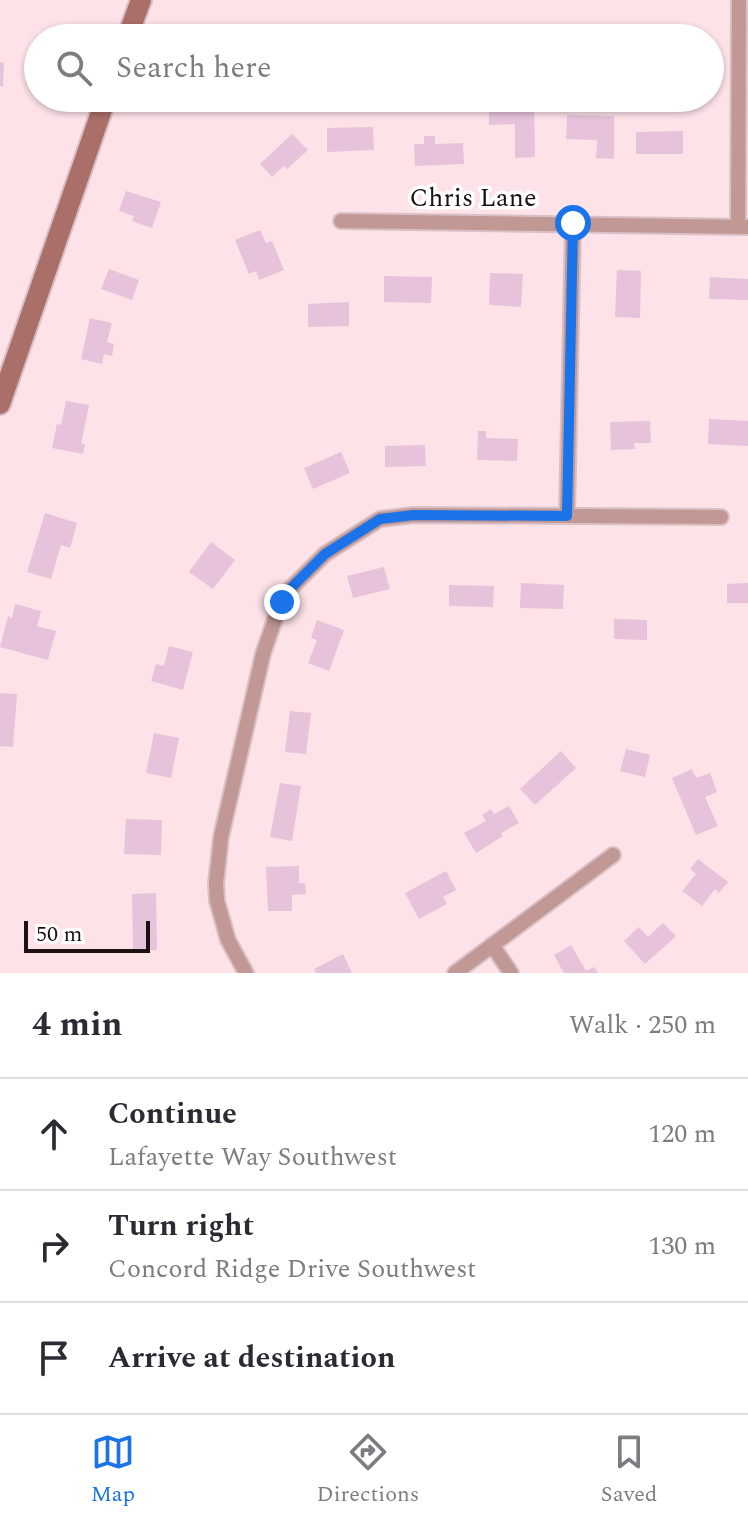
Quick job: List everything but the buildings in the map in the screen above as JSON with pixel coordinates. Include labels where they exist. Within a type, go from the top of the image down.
[{"type":"street","points":[[132,24],[141,0]]},
{"type":"street","points":[[739,0],[743,226]]},
{"type":"street","points":[[0,404],[101,112]]},
{"type":"street","name":"Chris Lane","points":[[341,221],[743,226]]},
{"type":"street","points":[[567,516],[573,223]]},
{"type":"street","points":[[246,973],[228,940],[217,901],[221,837],[263,654],[276,616],[290,589],[325,554],[380,519],[414,515],[721,517]]},
{"type":"street","points":[[455,973],[613,855]]},
{"type":"street","points":[[492,945],[511,973]]},
{"type":"route","points":[[282,602],[290,589],[325,554],[380,519],[414,515],[567,516],[573,223]]}]
